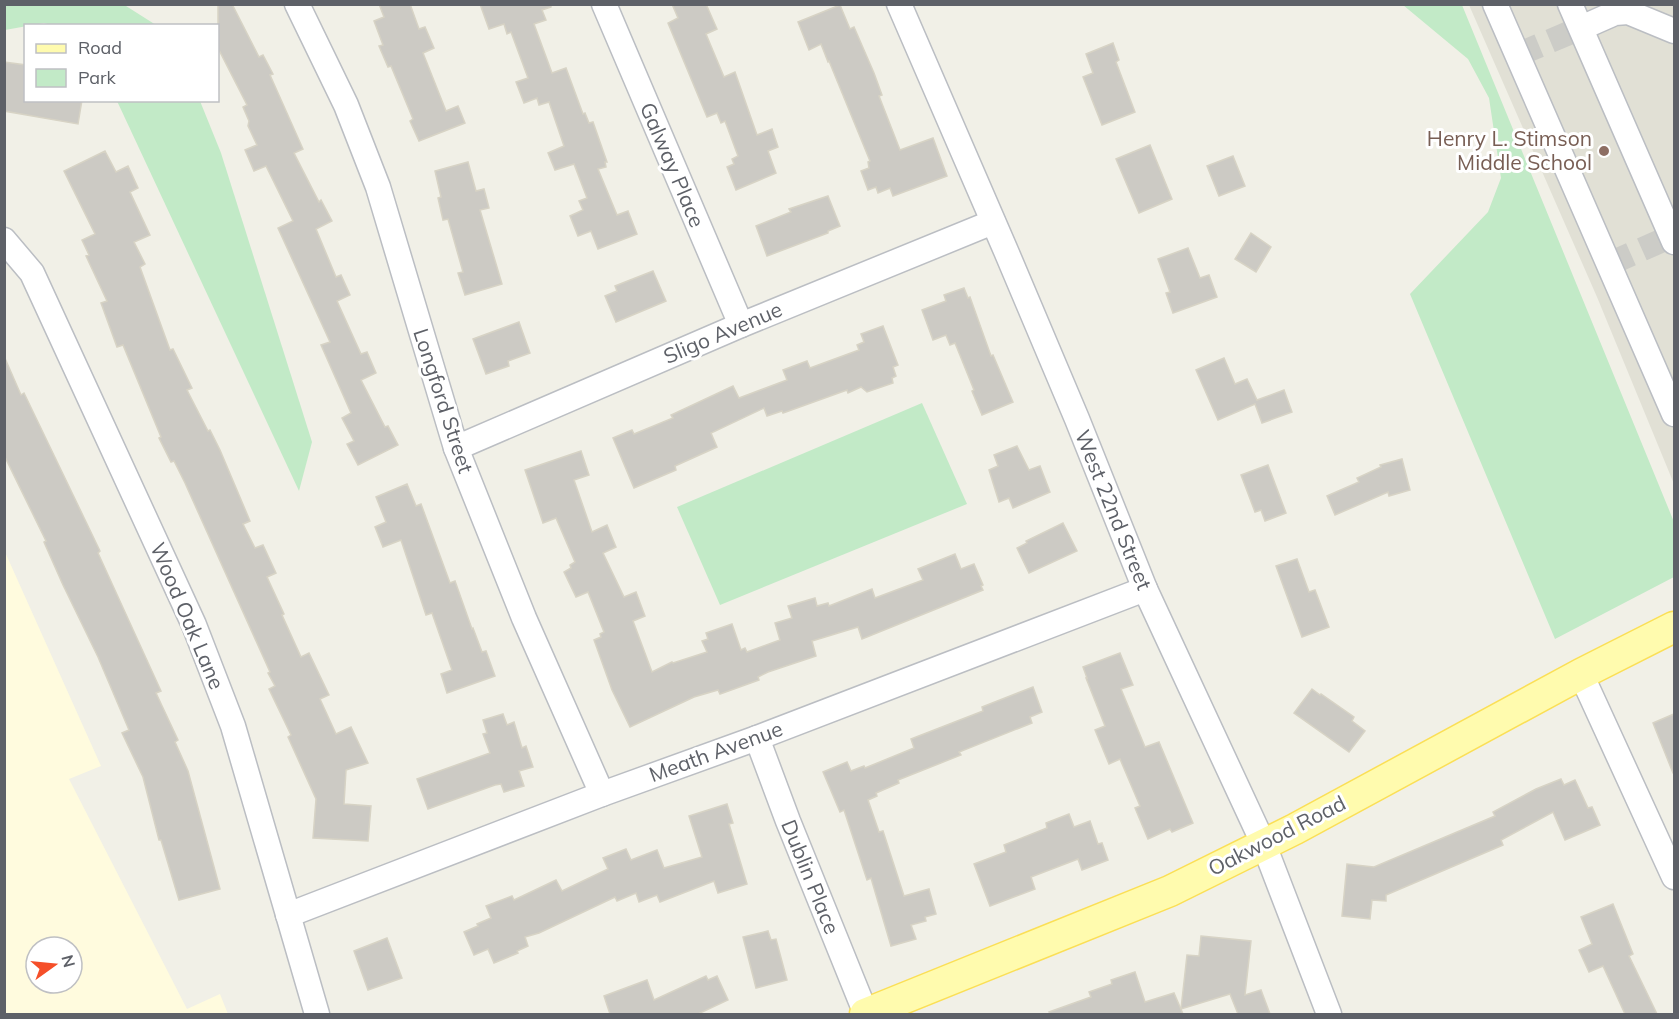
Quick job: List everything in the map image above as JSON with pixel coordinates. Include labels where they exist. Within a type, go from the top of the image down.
[{"type":"main road","name":"Oakwood Road","points":[[866,1014],[1129,909],[1264,845],[1581,674],[1674,627]]},
{"type":"street","name":"Longford Street","points":[[297,4],[346,105],[378,187],[456,448],[524,618],[602,794]]},
{"type":"street","name":"Galway Place","points":[[604,4],[741,325]]},
{"type":"street","name":"West 22nd Street","points":[[899,4],[1072,409],[1145,590],[1264,845],[1329,1014]]},
{"type":"street","points":[[1495,4],[1674,414]]},
{"type":"street","points":[[1570,4],[1674,238]]},
{"type":"street","points":[[1581,28],[1615,13],[1628,12],[1674,31]]},
{"type":"street","name":"Sligo Avenue","points":[[456,448],[741,325],[993,222]]},
{"type":"street","name":"Wood Oak Lane","points":[[4,240],[32,273],[194,625],[233,726],[317,1014]]},
{"type":"street","name":"Meath Avenue","points":[[288,915],[1145,590]]},
{"type":"street","points":[[1581,674],[1674,877]]},
{"type":"street","name":"Dublin Place","points":[[757,738],[866,1014]]},
{"type":"shaded area","name":"Henry L. Stimson Middle School","points":[[1469,5],[1674,5],[1674,484],[1597,297]]},
{"type":"shaded area","points":[[5,552],[101,766],[69,779],[187,1009],[220,994],[228,1014],[5,1014]]},
{"type":"green space","points":[[5,5],[126,6],[154,24],[44,23],[24,24],[24,27],[5,30]]},
{"type":"green space","points":[[1403,5],[1462,5],[1674,522],[1674,577],[1555,639],[1410,294],[1488,212],[1501,178],[1489,98],[1468,59]]},
{"type":"green space","points":[[117,102],[200,102],[221,153],[312,442],[299,491]]},
{"type":"green space","points":[[922,403],[967,504],[720,605],[677,507]]},
{"type":"building","points":[[218,4],[232,4],[259,57],[263,55],[273,74],[270,75],[303,149],[294,153],[319,202],[321,200],[332,221],[316,229],[336,277],[341,275],[350,295],[337,301],[361,354],[367,352],[376,373],[361,380],[385,427],[388,426],[398,445],[358,465],[347,444],[354,441],[342,418],[351,413],[321,345],[330,342],[278,228],[293,221],[266,166],[254,171],[245,150],[257,145],[248,126],[249,121],[243,107],[247,105],[219,50]]},
{"type":"building","points":[[379,4],[410,4],[419,29],[425,27],[434,48],[423,53],[446,111],[458,106],[465,123],[419,141],[410,121],[413,119],[391,66],[388,67],[379,46],[383,45],[374,21],[384,17]]},
{"type":"building","points":[[480,4],[551,4],[551,7],[542,10],[546,20],[534,24],[552,73],[566,68],[583,114],[585,113],[589,123],[593,122],[607,162],[605,162],[606,167],[598,169],[617,215],[628,211],[637,234],[598,249],[591,231],[578,236],[570,216],[583,210],[579,201],[587,198],[574,164],[555,170],[548,153],[564,146],[549,102],[539,105],[537,98],[524,103],[516,82],[528,78],[511,32],[507,34],[504,24],[489,29]]},
{"type":"building","points":[[672,4],[706,4],[717,29],[706,34],[724,77],[735,72],[757,135],[772,129],[778,147],[768,151],[776,173],[736,190],[727,167],[734,164],[732,159],[738,156],[725,121],[721,123],[717,113],[707,117],[668,23],[678,18]]},
{"type":"building","points":[[840,5],[850,29],[854,27],[874,73],[882,95],[879,96],[900,150],[933,138],[947,176],[893,196],[890,188],[878,193],[876,187],[868,190],[861,171],[869,168],[868,162],[870,161],[829,61],[821,44],[809,50],[798,22]]},
{"type":"building","points":[[1113,43],[1119,60],[1116,62],[1135,112],[1102,125],[1083,77],[1093,73],[1086,54]]},
{"type":"building","points":[[4,62],[24,65],[24,102],[82,102],[78,124],[4,111]]},
{"type":"building","points":[[1150,145],[1172,199],[1139,213],[1116,159]]},
{"type":"building","points":[[105,151],[116,172],[128,166],[138,188],[130,192],[150,235],[134,242],[145,264],[140,267],[170,350],[173,349],[192,388],[187,390],[220,450],[250,521],[243,524],[255,548],[263,545],[276,573],[267,577],[284,614],[282,615],[301,657],[309,653],[329,695],[320,699],[336,734],[351,727],[368,763],[346,770],[344,804],[371,806],[368,841],[313,838],[316,799],[288,737],[291,735],[269,689],[275,686],[268,673],[270,672],[185,483],[159,438],[161,437],[123,345],[117,347],[101,303],[107,301],[86,256],[89,255],[82,240],[95,234],[64,171]]},
{"type":"building","points":[[1233,156],[1245,186],[1219,196],[1207,166]]},
{"type":"building","points":[[468,162],[476,191],[484,189],[489,208],[480,210],[502,284],[465,295],[458,273],[463,272],[448,219],[443,220],[435,171]]},
{"type":"building","points":[[828,196],[840,226],[828,233],[767,256],[756,226],[791,212],[789,209]]},
{"type":"building","points":[[1251,233],[1271,247],[1256,272],[1235,259]]},
{"type":"building","points":[[1188,248],[1200,278],[1209,275],[1217,297],[1173,313],[1166,293],[1170,292],[1158,259]]},
{"type":"building","points":[[653,271],[666,301],[616,322],[605,296],[617,291],[615,286]]},
{"type":"building","points":[[964,288],[968,298],[970,297],[991,356],[993,355],[1013,402],[982,415],[955,343],[950,345],[946,335],[933,340],[922,310],[946,301],[944,295]]},
{"type":"building","points":[[519,322],[530,353],[508,361],[509,366],[486,374],[473,339]]},
{"type":"building","points":[[883,326],[898,365],[893,367],[896,376],[892,378],[893,383],[867,392],[861,387],[848,393],[847,390],[783,413],[782,411],[767,416],[764,408],[711,433],[717,447],[675,466],[676,470],[634,488],[613,438],[632,430],[634,434],[673,418],[671,415],[733,386],[739,398],[787,380],[783,370],[807,361],[810,368],[859,350],[857,345],[864,342],[861,334]]},
{"type":"building","points":[[4,356],[21,395],[24,393],[100,551],[98,553],[161,691],[156,693],[178,740],[175,742],[188,771],[220,889],[179,900],[161,840],[159,840],[143,777],[122,733],[129,730],[98,657],[44,542],[46,541],[4,455]]},
{"type":"building","points":[[1224,358],[1235,384],[1247,379],[1257,400],[1284,390],[1292,412],[1262,423],[1255,404],[1218,420],[1196,370]]},
{"type":"building","points":[[1017,446],[1029,470],[1040,466],[1050,492],[1013,508],[1009,498],[999,502],[989,470],[998,466],[994,455]]},
{"type":"building","points":[[581,451],[589,475],[574,480],[592,532],[607,525],[616,547],[603,553],[624,597],[636,592],[645,616],[633,621],[652,672],[672,662],[707,652],[702,641],[708,639],[706,633],[732,624],[741,650],[745,648],[747,652],[780,640],[775,623],[792,618],[788,606],[815,598],[817,606],[828,603],[829,606],[872,589],[875,598],[923,580],[918,569],[955,554],[961,569],[974,564],[983,590],[862,639],[858,627],[812,641],[816,656],[768,672],[758,677],[759,680],[720,694],[718,690],[694,697],[630,727],[612,690],[594,640],[601,637],[600,634],[604,632],[588,592],[576,597],[564,572],[575,562],[556,518],[543,523],[525,470]]},
{"type":"building","points":[[1402,459],[1410,490],[1389,496],[1388,492],[1335,515],[1327,496],[1359,482],[1357,478],[1381,467],[1380,465]]},
{"type":"building","points":[[1268,465],[1286,513],[1265,521],[1261,510],[1255,512],[1241,475]]},
{"type":"building","points":[[407,484],[416,506],[421,504],[450,583],[455,581],[472,629],[482,652],[486,651],[495,676],[447,693],[441,674],[452,670],[432,613],[426,615],[401,540],[383,547],[375,527],[386,522],[376,497]]},
{"type":"building","points":[[1063,523],[1077,551],[1029,573],[1017,548],[1027,543],[1026,541]]},
{"type":"building","points":[[1297,559],[1309,592],[1315,590],[1329,627],[1302,637],[1276,566]]},
{"type":"building","points":[[1120,653],[1133,685],[1121,689],[1145,747],[1159,742],[1193,823],[1172,832],[1170,829],[1148,839],[1135,808],[1140,806],[1120,759],[1109,764],[1095,730],[1105,726],[1083,667]]},
{"type":"building","points":[[1033,687],[1042,712],[1030,717],[1032,723],[959,752],[961,755],[898,780],[899,783],[876,793],[877,796],[868,800],[879,832],[883,831],[904,896],[929,889],[936,914],[925,917],[926,921],[911,925],[916,939],[891,946],[871,878],[867,880],[844,810],[840,812],[823,772],[847,762],[851,771],[864,766],[865,768],[914,748],[911,739],[983,711],[982,707]]},
{"type":"building","points":[[1312,689],[1354,717],[1352,721],[1365,731],[1349,752],[1294,713]]},
{"type":"building","points":[[503,714],[507,725],[514,722],[522,748],[526,746],[533,767],[519,771],[524,786],[504,792],[501,784],[495,785],[428,809],[417,779],[490,753],[483,734],[487,733],[483,720]]},
{"type":"building","points":[[1674,714],[1674,773],[1673,773],[1653,723]]},
{"type":"building","points":[[1561,779],[1564,785],[1575,780],[1588,808],[1592,807],[1600,825],[1565,840],[1553,812],[1501,840],[1503,845],[1386,895],[1386,901],[1372,900],[1370,919],[1342,916],[1347,864],[1374,867],[1495,816],[1493,812],[1536,789]]},
{"type":"building","points":[[727,804],[733,823],[729,824],[747,884],[718,893],[714,881],[660,902],[657,895],[639,902],[636,893],[617,901],[615,897],[539,933],[525,937],[528,946],[494,963],[488,949],[474,955],[464,932],[491,918],[486,906],[512,896],[514,900],[556,880],[562,891],[608,869],[603,858],[626,849],[631,860],[657,850],[664,868],[702,857],[689,816]]},
{"type":"building","points":[[1069,814],[1074,827],[1090,821],[1098,844],[1102,843],[1108,860],[1082,870],[1078,859],[1031,877],[1035,889],[990,906],[974,864],[1006,852],[1004,845],[1047,828],[1046,823]]},
{"type":"building","points":[[1613,904],[1633,954],[1629,956],[1657,1014],[1625,1014],[1603,966],[1589,972],[1579,950],[1592,944],[1581,917]]},
{"type":"building","points":[[768,931],[771,940],[776,939],[787,980],[756,988],[743,937]]},
{"type":"building","points":[[1201,936],[1251,941],[1245,995],[1261,990],[1270,1014],[1238,1014],[1230,994],[1181,1009],[1187,955],[1199,956]]},
{"type":"building","points":[[387,938],[402,978],[368,990],[354,951]]},
{"type":"building","points":[[1135,972],[1145,1002],[1174,993],[1183,1014],[1050,1014],[1049,1012],[1091,997],[1089,992],[1112,984],[1111,980]]},
{"type":"building","points":[[706,976],[708,980],[717,976],[728,1000],[698,1014],[610,1014],[604,996],[647,980],[654,1000]]},
{"type":"tunnel","points":[[1517,55],[1581,28]]},
{"type":"tunnel","points":[[1609,264],[1672,236]]},
{"type":"place","name":"Henry L. Stimson Middle School","points":[[1604,151]]}]
